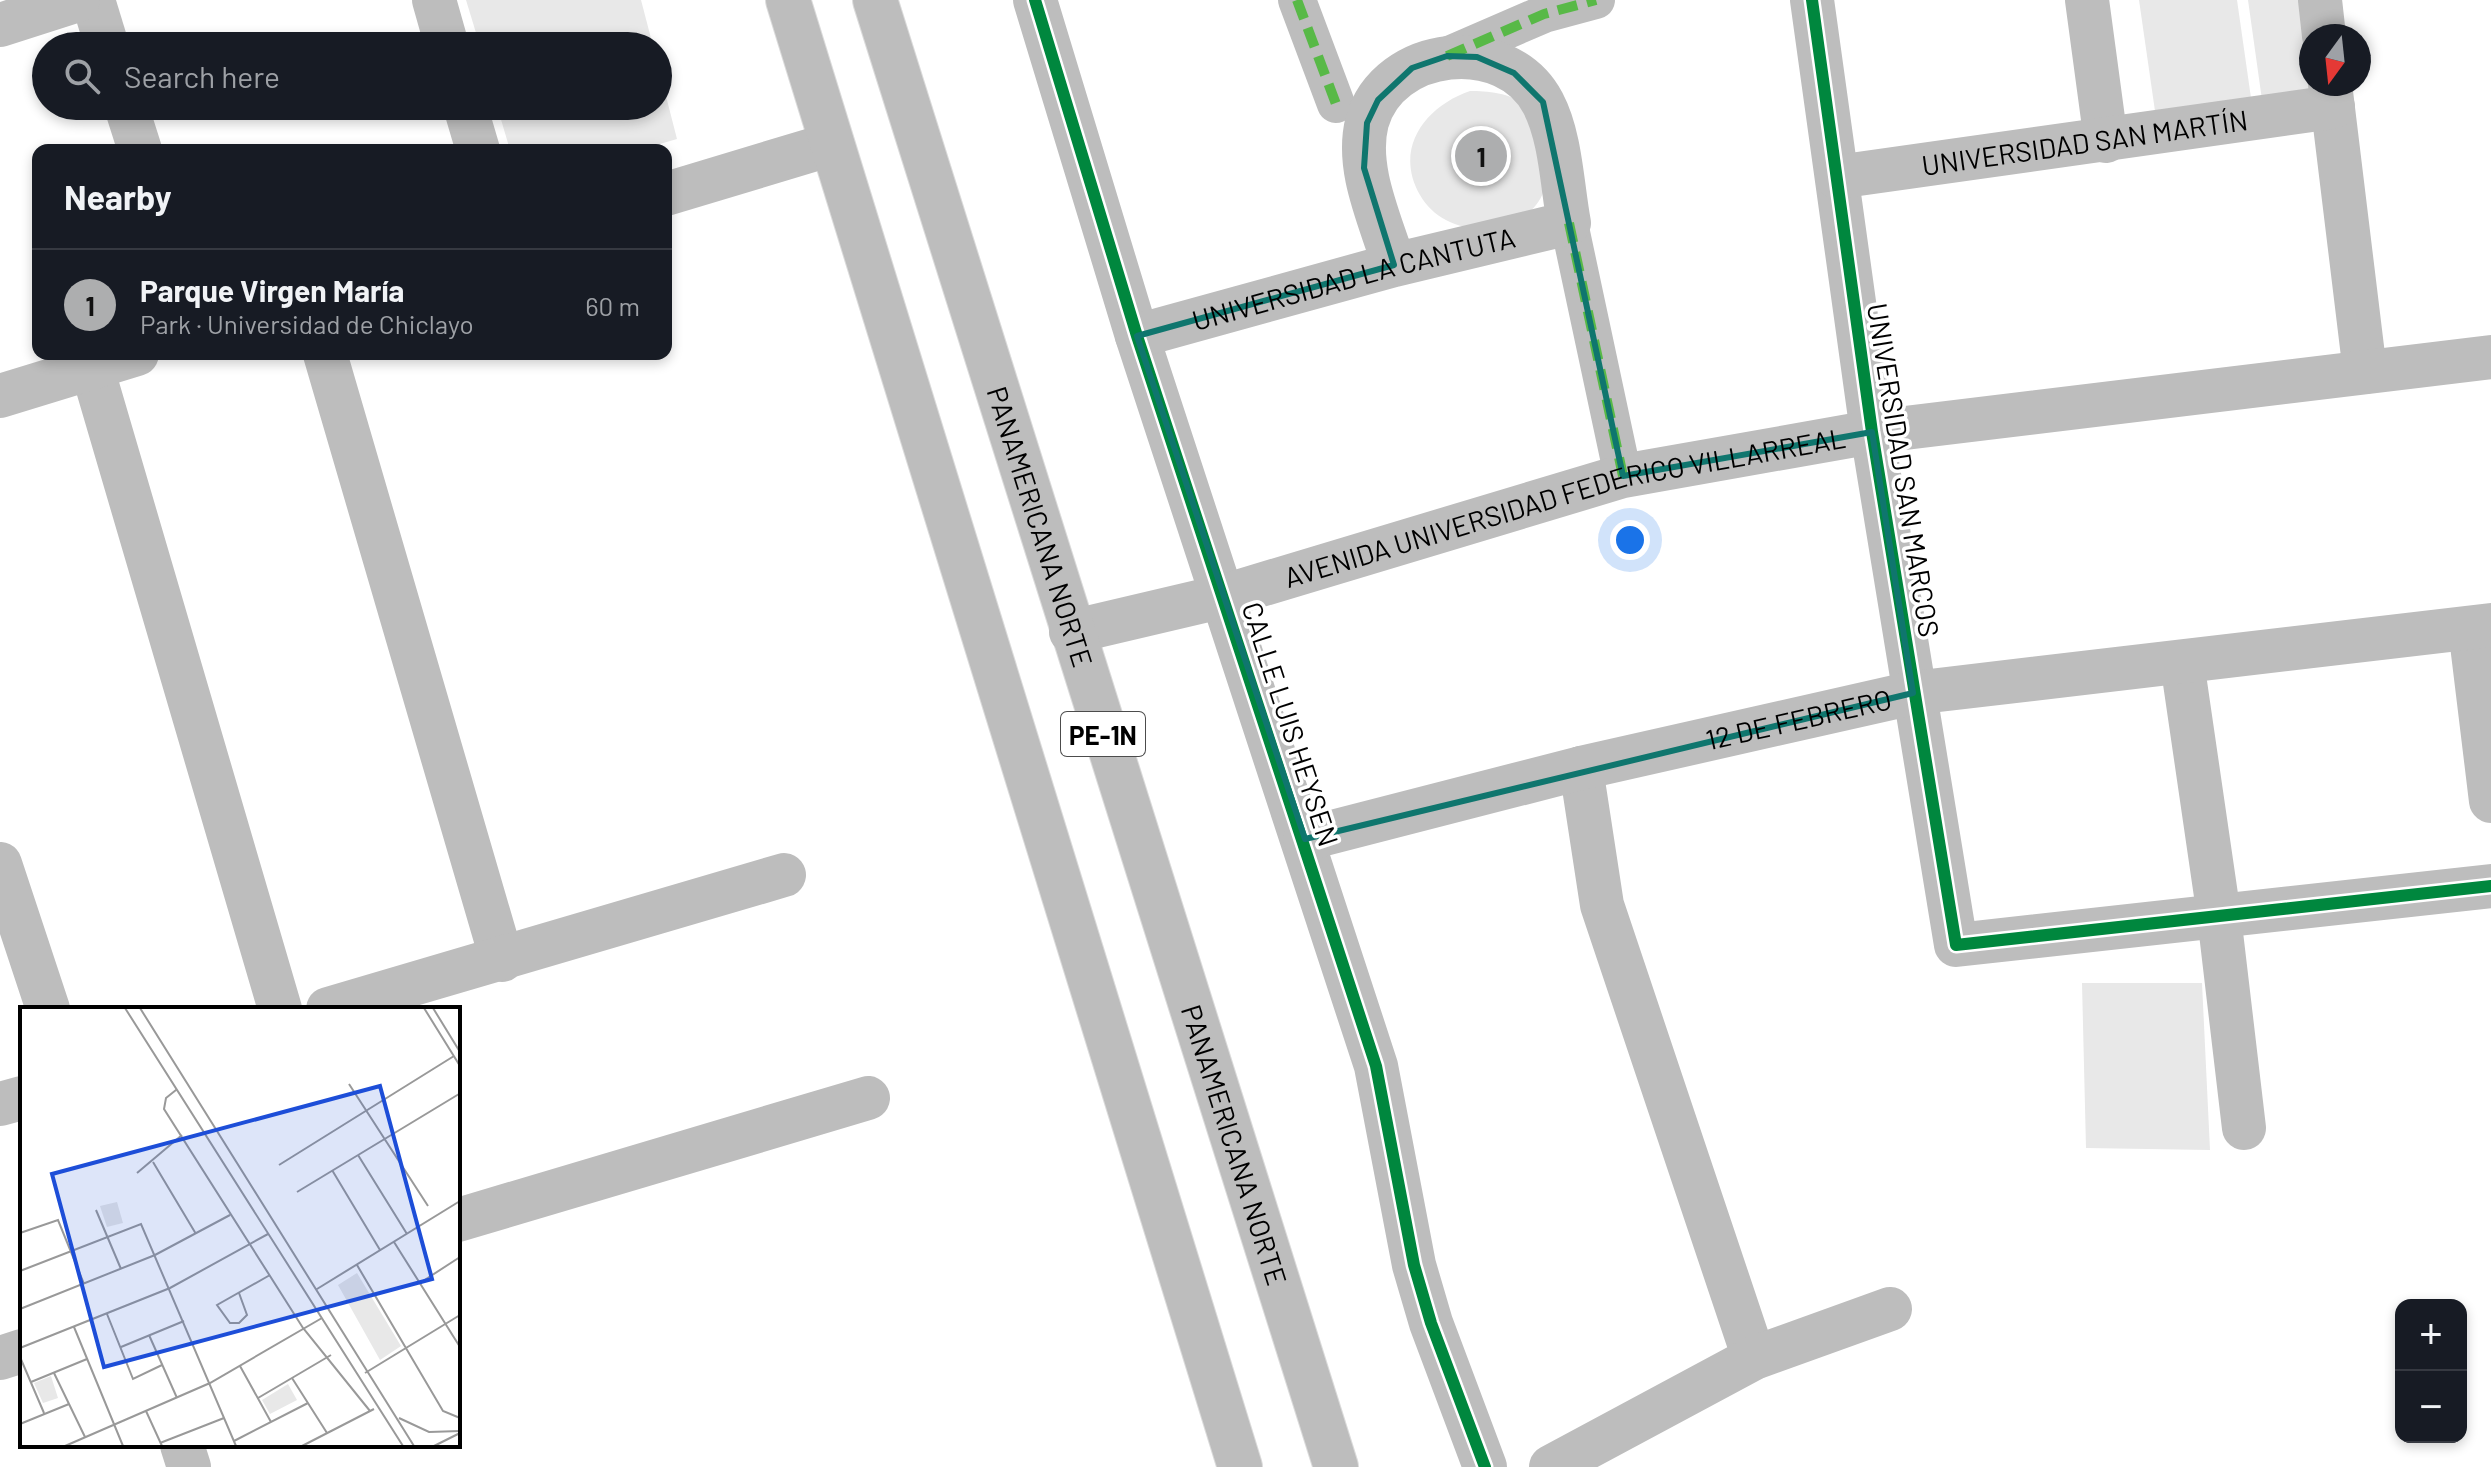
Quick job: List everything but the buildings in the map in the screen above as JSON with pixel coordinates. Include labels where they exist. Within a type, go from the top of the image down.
[{"type":"main road","points":[[0,25],[78,0]]},
{"type":"main road","points":[[93,0],[103,32]]},
{"type":"main road","points":[[434,0],[443,32]]},
{"type":"main road","name":"PE-1N","points":[[788,0],[1240,1467]]},
{"type":"main road","name":"PANAMERICANA NORTE","points":[[875,0],[1071,632],[1336,1467]]},
{"type":"main road","name":"CALLE LUIS HEYSEN","points":[[1035,0],[1137,336],[1305,839],[1376,1066],[1418,1280],[1485,1467]]},
{"type":"main road","name":"UNIVERSIDAD SAN MARCOS","points":[[1812,0],[1872,432],[1956,945],[2219,916]]},
{"type":"main road","points":[[2087,0],[2106,141]]},
{"type":"main road","points":[[2320,0],[2323,24]]},
{"type":"main road","points":[[1364,168],[1367,123],[1378,100],[1412,68],[1447,56],[1477,57],[1514,73],[1543,102],[1554,139],[1569,223]]},
{"type":"main road","points":[[2332,96],[2365,372]]},
{"type":"main road","name":"UNIVERSIDAD SAN MARTÍN","points":[[1837,177],[2106,141],[2332,96]]},
{"type":"main road","points":[[1336,104],[1364,168],[1394,265]]},
{"type":"main road","points":[[130,120],[138,144]]},
{"type":"main road","points":[[469,120],[476,144]]},
{"type":"main road","points":[[672,192],[832,144]]},
{"type":"main road","name":"UNIVERSIDAD LA CANTUTA","points":[[1137,336],[1394,265],[1569,223]]},
{"type":"main road","name":"AVENIDA UNIVERSIDAD FEDERICO VILLARREAL","points":[[1071,632],[1224,596],[1623,476],[1872,432],[2491,357]]},
{"type":"main road","points":[[0,396],[118,360]]},
{"type":"main road","points":[[327,360],[502,960]]},
{"type":"main road","points":[[92,368],[279,1007]]},
{"type":"main road","points":[[2480,627],[2491,801]]},
{"type":"main road","name":"12 DE FEBRERO","points":[[1305,839],[1581,768],[1913,693],[2480,627]]},
{"type":"main road","points":[[2182,662],[2219,916],[2244,1128]]},
{"type":"main road","points":[[1581,768],[1602,905],[1754,1358]]},
{"type":"main road","points":[[0,864],[47,1007]]},
{"type":"main road","points":[[335,1007],[784,875]]},
{"type":"main road","points":[[2219,916],[2491,886]]},
{"type":"main road","points":[[460,1219],[868,1098]]},
{"type":"main road","points":[[0,1104],[20,1099]]},
{"type":"main road","points":[[1551,1467],[1754,1358],[1890,1309]]},
{"type":"main road","points":[[0,1358],[20,1352]]},
{"type":"main road","points":[[183,1447],[189,1467]]},
{"type":"street","points":[[1297,0],[1336,104]]},
{"type":"street","points":[[1447,56],[1544,14],[1596,0]]},
{"type":"street","points":[[1569,223],[1623,476]]},
{"type":"highlighted area","points":[[1447,56],[1477,57],[1514,73],[1543,102],[1623,476],[1872,432],[1913,693],[1305,839],[1137,336],[1394,265],[1364,168],[1367,123],[1378,100],[1412,68]]},
{"type":"shaded area","points":[[466,0],[641,0],[649,32],[476,32]]},
{"type":"shaded area","points":[[2139,0],[2237,0],[2251,98],[2155,111]]},
{"type":"shaded area","points":[[2248,0],[2309,0],[2310,24],[2299,24],[2299,95],[2262,100]]},
{"type":"shaded area","points":[[1470,91],[1497,93],[1524,103],[1536,117],[1540,132],[1545,178],[1543,194],[1524,217],[1492,228],[1459,225],[1430,208],[1420,195],[1410,161],[1412,145],[1428,118],[1454,98]]},
{"type":"shaded area","points":[[501,120],[672,120],[677,139],[660,144],[508,144]]},
{"type":"shaded area","points":[[2082,983],[2202,983],[2210,1150],[2086,1148]]},
{"type":"marked path","points":[[1297,0],[1336,104]]},
{"type":"marked path","points":[[1447,56],[1544,14],[1596,0]]},
{"type":"marked path","points":[[1569,223],[1623,476]]},
{"type":"cycle path","points":[[1035,0],[1137,336],[1376,1066],[1414,1265],[1431,1323],[1485,1467]]},
{"type":"cycle path","points":[[1812,0],[1872,432],[1956,945],[2491,886]]},
{"type":"place","name":"Parque Virgen María","points":[[1481,156]]}]
